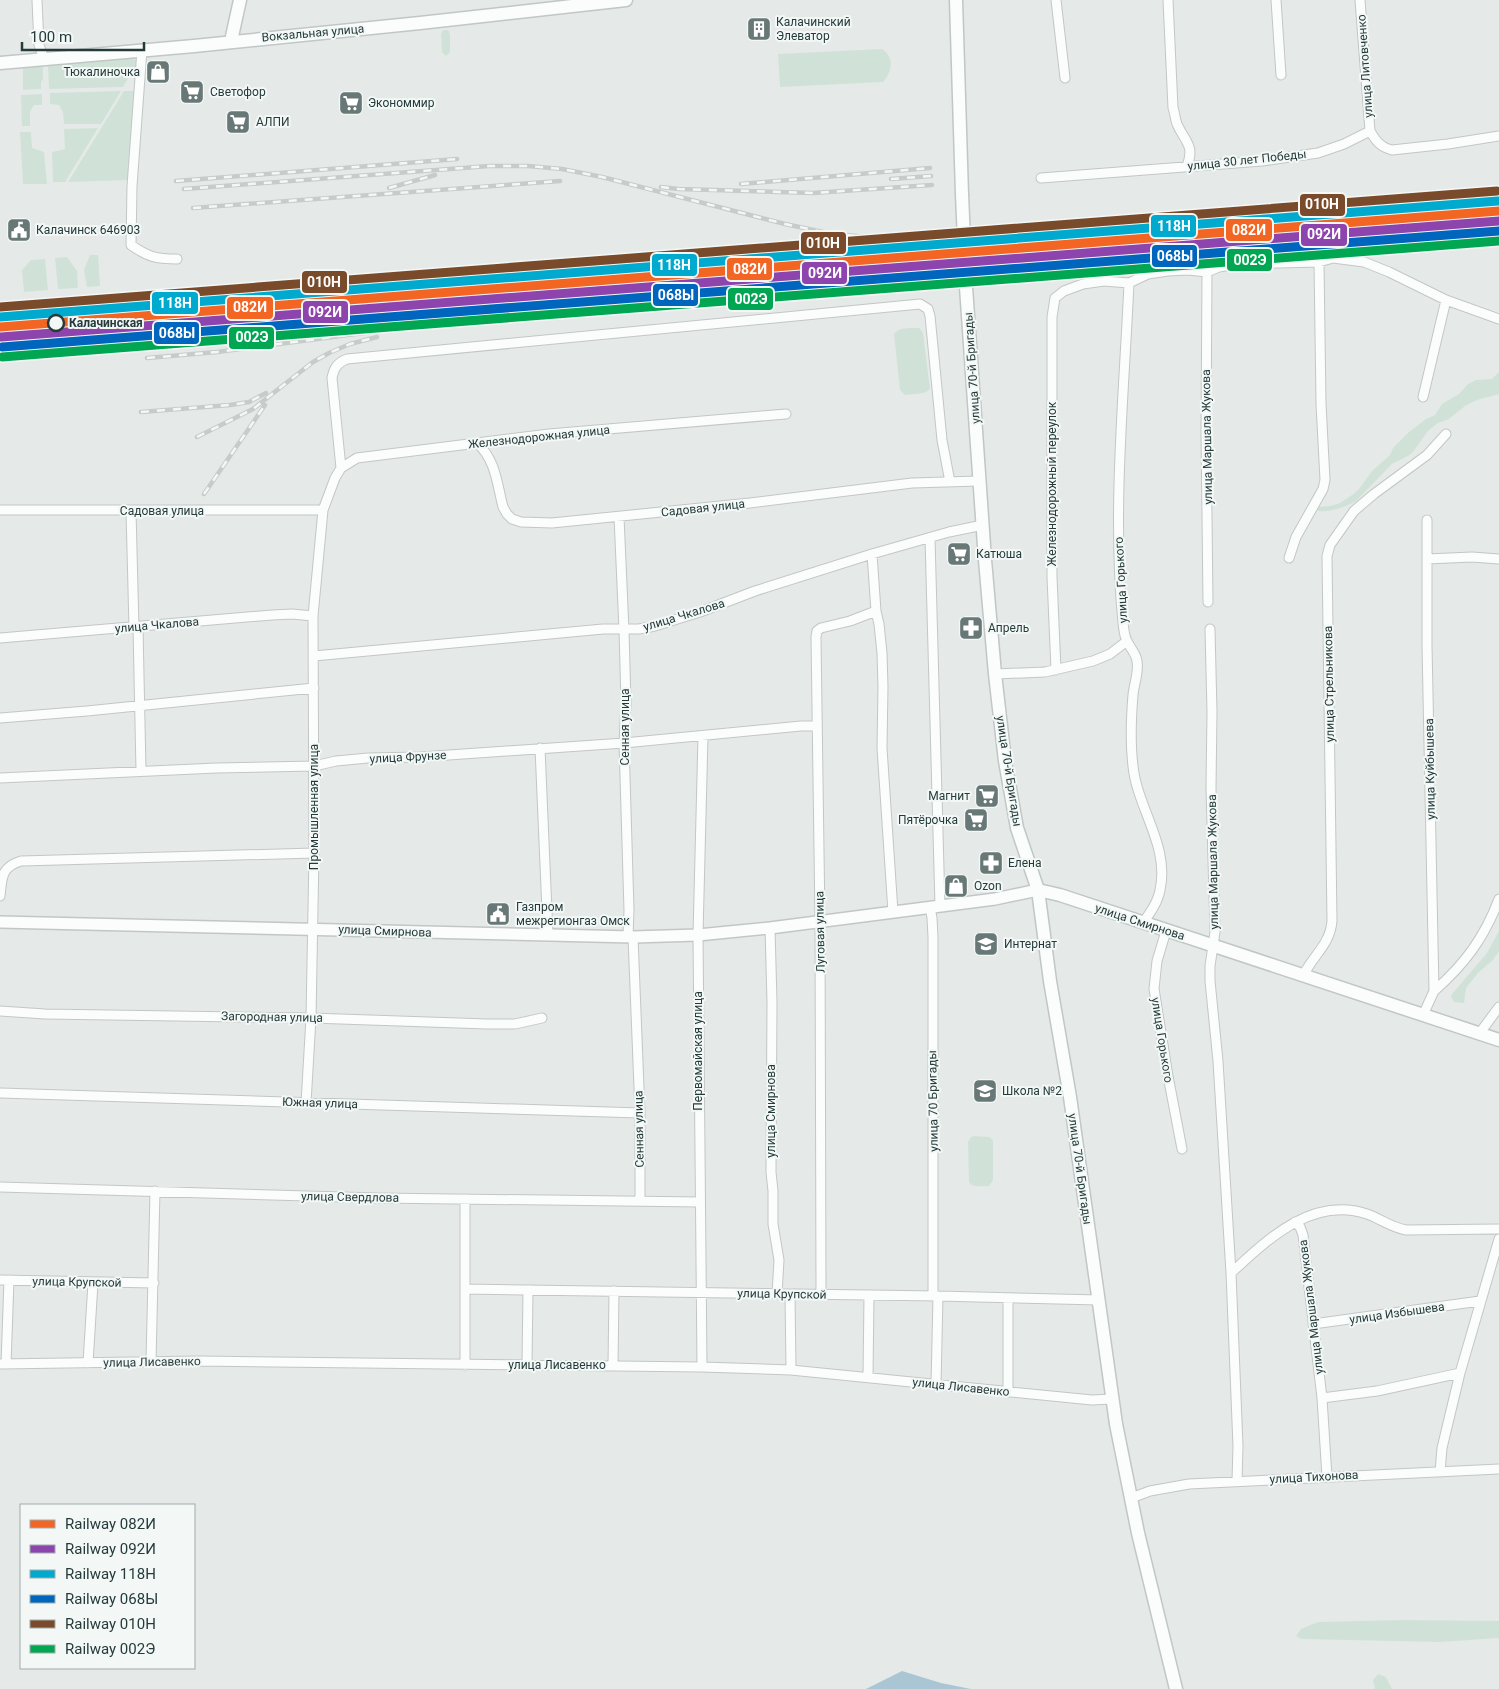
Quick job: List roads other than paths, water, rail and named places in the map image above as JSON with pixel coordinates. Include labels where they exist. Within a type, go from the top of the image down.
[{"type":"main road","points":[[231,41],[240,0]]},
{"type":"main road","name":"Вокзальная улица","points":[[0,63],[439,21],[626,0]]},
{"type":"main road","name":"улица 70-й Бригады","points":[[956,0],[966,287],[979,481],[995,674],[1005,761],[1017,828],[1038,890],[1050,981],[1070,1097],[1112,1399],[1131,1498],[1176,1689]]},
{"type":"main road","name":"улица Смирнова","points":[[1038,890],[1060,895],[1499,1040]]},
{"type":"street","points":[[37,0],[39,45],[44,59]]},
{"type":"street","points":[[1056,0],[1065,78]]},
{"type":"street","points":[[1168,0],[1173,108],[1177,124],[1191,148],[1191,157],[1187,166]]},
{"type":"street","points":[[1276,0],[1281,75]]},
{"type":"street","name":"улица Литовченко","points":[[1360,0],[1370,131]]},
{"type":"street","points":[[142,50],[132,186],[131,245],[150,257],[177,259]]},
{"type":"street","points":[[1370,131],[1377,143],[1392,150],[1499,136]]},
{"type":"street","name":"улица 30 лет Победы","points":[[1041,178],[1262,161],[1318,153],[1344,144],[1370,131]]},
{"type":"street","points":[[1129,283],[1148,274],[1168,271],[1188,270],[1206,272],[1219,267],[1237,264],[1319,262],[1333,258],[1364,262],[1390,272],[1446,300],[1499,319]]},
{"type":"street","points":[[1289,558],[1296,537],[1323,489],[1325,480],[1321,404],[1319,262]]},
{"type":"street","name":"улица Маршала Жукова","points":[[1206,272],[1208,602]]},
{"type":"street","name":"Железнодорожный переулок","points":[[1056,670],[1052,577],[1051,445],[1052,317],[1055,298],[1064,291],[1083,284],[1104,281],[1129,283]]},
{"type":"street","name":"улица Горького","points":[[1129,283],[1119,484],[1119,547],[1123,621],[1127,641],[1137,661],[1131,722],[1133,769],[1138,791],[1151,824],[1161,858],[1162,877],[1160,891],[1154,906],[1143,923]]},
{"type":"street","points":[[1422,397],[1446,300]]},
{"type":"street","points":[[323,510],[335,478],[342,468],[332,378],[334,368],[340,362],[347,359],[920,304],[928,309],[930,316],[942,440],[950,482]]},
{"type":"street","name":"Железнодорожная улица","points":[[342,468],[357,458],[558,433],[786,414]]},
{"type":"street","name":"улица Стрельникова","points":[[1303,976],[1310,962],[1328,941],[1332,921],[1327,556],[1330,545],[1354,511],[1427,455],[1446,434]]},
{"type":"street","name":"Садовая улица","points":[[477,443],[486,451],[492,461],[503,507],[512,519],[521,522],[552,523],[619,517],[912,483],[979,481]]},
{"type":"street","name":"Садовая улица","points":[[0,510],[323,510]]},
{"type":"street","name":"Промышленная улица","points":[[306,1103],[311,1018],[313,929],[313,616],[323,510]]},
{"type":"street","points":[[131,511],[141,771]]},
{"type":"street","name":"Сенная улица","points":[[619,517],[626,704],[624,743],[629,910],[640,1113],[640,1201]]},
{"type":"street","name":"улица Куйбышева","points":[[1423,1015],[1434,991],[1427,645],[1427,520]]},
{"type":"street","name":"улица Чкалова","points":[[314,656],[603,629],[647,628],[872,554],[983,525]]},
{"type":"street","name":"улица 70 Бригады","points":[[930,538],[935,906],[932,918],[936,1385]]},
{"type":"street","points":[[872,554],[876,611],[882,653],[882,748],[893,912]]},
{"type":"street","points":[[1426,560],[1472,557],[1499,558]]},
{"type":"street","name":"Луговая улица","points":[[821,1294],[820,921],[816,637],[821,628],[876,611]]},
{"type":"street","name":"улица Чкалова","points":[[0,638],[272,615],[313,616]]},
{"type":"street","name":"улица Маршала Жукова","points":[[1210,630],[1211,788],[1215,932],[1210,966],[1210,981],[1218,1061],[1231,1273],[1238,1437],[1237,1481]]},
{"type":"street","points":[[995,674],[1037,673],[1056,670],[1110,654],[1127,641]]},
{"type":"street","points":[[0,718],[314,688]]},
{"type":"street","name":"улица Фрунзе","points":[[0,778],[141,771],[314,766],[336,761],[368,758],[420,757],[624,743],[816,726]]},
{"type":"street","name":"Первомайская улица","points":[[702,1367],[698,935],[703,736]]},
{"type":"street","points":[[540,748],[548,935]]},
{"type":"street","points":[[0,896],[2,877],[6,868],[13,863],[21,861],[314,853]]},
{"type":"street","name":"улица Смирнова","points":[[0,922],[631,937],[698,935],[770,928],[995,899],[1038,890]]},
{"type":"street","points":[[1434,991],[1462,964],[1478,944],[1499,899]]},
{"type":"street","name":"улица Смирнова","points":[[770,928],[772,1002],[771,1172],[773,1224],[779,1260],[777,1294]]},
{"type":"street","name":"улица Горького","points":[[1166,930],[1157,961],[1154,989],[1174,1112],[1182,1149]]},
{"type":"street","points":[[1479,1034],[1499,1007]]},
{"type":"street","name":"Загородная улица","points":[[0,1011],[45,1014],[311,1018],[487,1024],[515,1024],[542,1018]]},
{"type":"street","name":"Южная улица","points":[[0,1093],[640,1113]]},
{"type":"street","name":"улица Свердлова","points":[[0,1187],[465,1199],[700,1202]]},
{"type":"street","points":[[151,1362],[155,1191]]},
{"type":"street","points":[[465,1199],[465,1365]]},
{"type":"street","points":[[1295,1222],[1317,1213],[1332,1210],[1348,1210],[1368,1214],[1394,1228],[1406,1230],[1499,1229]]},
{"type":"street","name":"улица Маршала Жукова","points":[[1231,1273],[1270,1238],[1295,1222],[1300,1227],[1303,1235],[1322,1398],[1328,1477]]},
{"type":"street","points":[[1440,1472],[1442,1448],[1460,1373],[1499,1239]]},
{"type":"street","points":[[3,1364],[5,1280]]},
{"type":"street","name":"улица Крупской","points":[[5,1280],[154,1283]]},
{"type":"street","points":[[88,1364],[93,1283]]},
{"type":"street","name":"улица Крупской","points":[[465,1289],[1099,1300]]},
{"type":"street","points":[[527,1365],[528,1290]]},
{"type":"street","points":[[613,1365],[614,1292]]},
{"type":"street","points":[[790,1294],[791,1370]]},
{"type":"street","points":[[868,1377],[870,1295]]},
{"type":"street","points":[[1008,1298],[1008,1392]]},
{"type":"street","name":"улица Избышева","points":[[1313,1324],[1480,1301]]},
{"type":"street","name":"улица Лисавенко","points":[[3,1364],[199,1361],[702,1367],[791,1370],[1092,1400],[1112,1399]]},
{"type":"street","points":[[1322,1398],[1377,1391],[1460,1373]]},
{"type":"street","name":"улица Тихонова","points":[[1131,1498],[1173,1486],[1237,1481],[1499,1469]]},
{"type":"water","points":[[902,1671],[941,1683],[971,1689],[866,1689]]},
{"type":"railway","points":[[176,181],[457,159]]},
{"type":"railway","points":[[184,189],[489,166],[528,166],[562,169],[602,177],[785,224],[828,233],[875,238]]},
{"type":"railway","points":[[741,184],[930,168]]},
{"type":"railway","points":[[389,188],[435,175]]},
{"type":"railway","points":[[891,179],[931,176]]},
{"type":"railway","points":[[193,208],[560,181]]},
{"type":"railway","points":[[661,187],[813,193],[932,185]]},
{"type":"railway","points":[[498,275],[683,261],[1499,190]]},
{"type":"railway","points":[[1070,238],[1106,230]]},
{"type":"railway","points":[[147,358],[217,352],[379,331],[567,314],[630,303]]},
{"type":"railway","points":[[197,437],[253,409],[313,362],[329,353],[350,344],[377,337]]},
{"type":"railway","points":[[141,412],[230,405],[249,402],[266,393]]},
{"type":"railway","points":[[204,494],[265,405]]},
{"type":"rail line","name":"010Н","points":[[0,307],[1497,191]]},
{"type":"rail line","name":"118Н","points":[[0,317],[1498,201]]},
{"type":"rail line","name":"082И","points":[[0,327],[1499,211]]},
{"type":"rail line","name":"092И","points":[[1,337],[1499,221]]},
{"type":"rail line","name":"068Ы","points":[[2,347],[1499,231]]},
{"type":"rail line","name":"002Э","points":[[2,357],[1499,241]]},
{"type":"place","name":"Калачинский Элеватор","points":[[759,29]]},
{"type":"place","name":"Тюкалиночка","points":[[158,72]]},
{"type":"place","name":"Светофор","points":[[192,92]]},
{"type":"place","name":"Экономмир","points":[[351,103]]},
{"type":"place","name":"АЛПИ","points":[[238,122]]},
{"type":"place","name":"Калачинск 646903","points":[[19,230]]},
{"type":"place","name":"Калачинская","points":[[56,323]]},
{"type":"place","name":"Катюша","points":[[959,554]]},
{"type":"place","name":"Апрель","points":[[971,628]]},
{"type":"place","name":"Магнит","points":[[987,796]]},
{"type":"place","name":"Пятёрочка","points":[[976,820]]},
{"type":"place","name":"Елена","points":[[991,863]]},
{"type":"place","name":"Ozon","points":[[956,886]]},
{"type":"place","name":"Газпром межрегионгаз Омск","points":[[498,914]]},
{"type":"place","name":"Интернат","points":[[986,944]]},
{"type":"place","name":"Школа №2","points":[[985,1091]]}]
